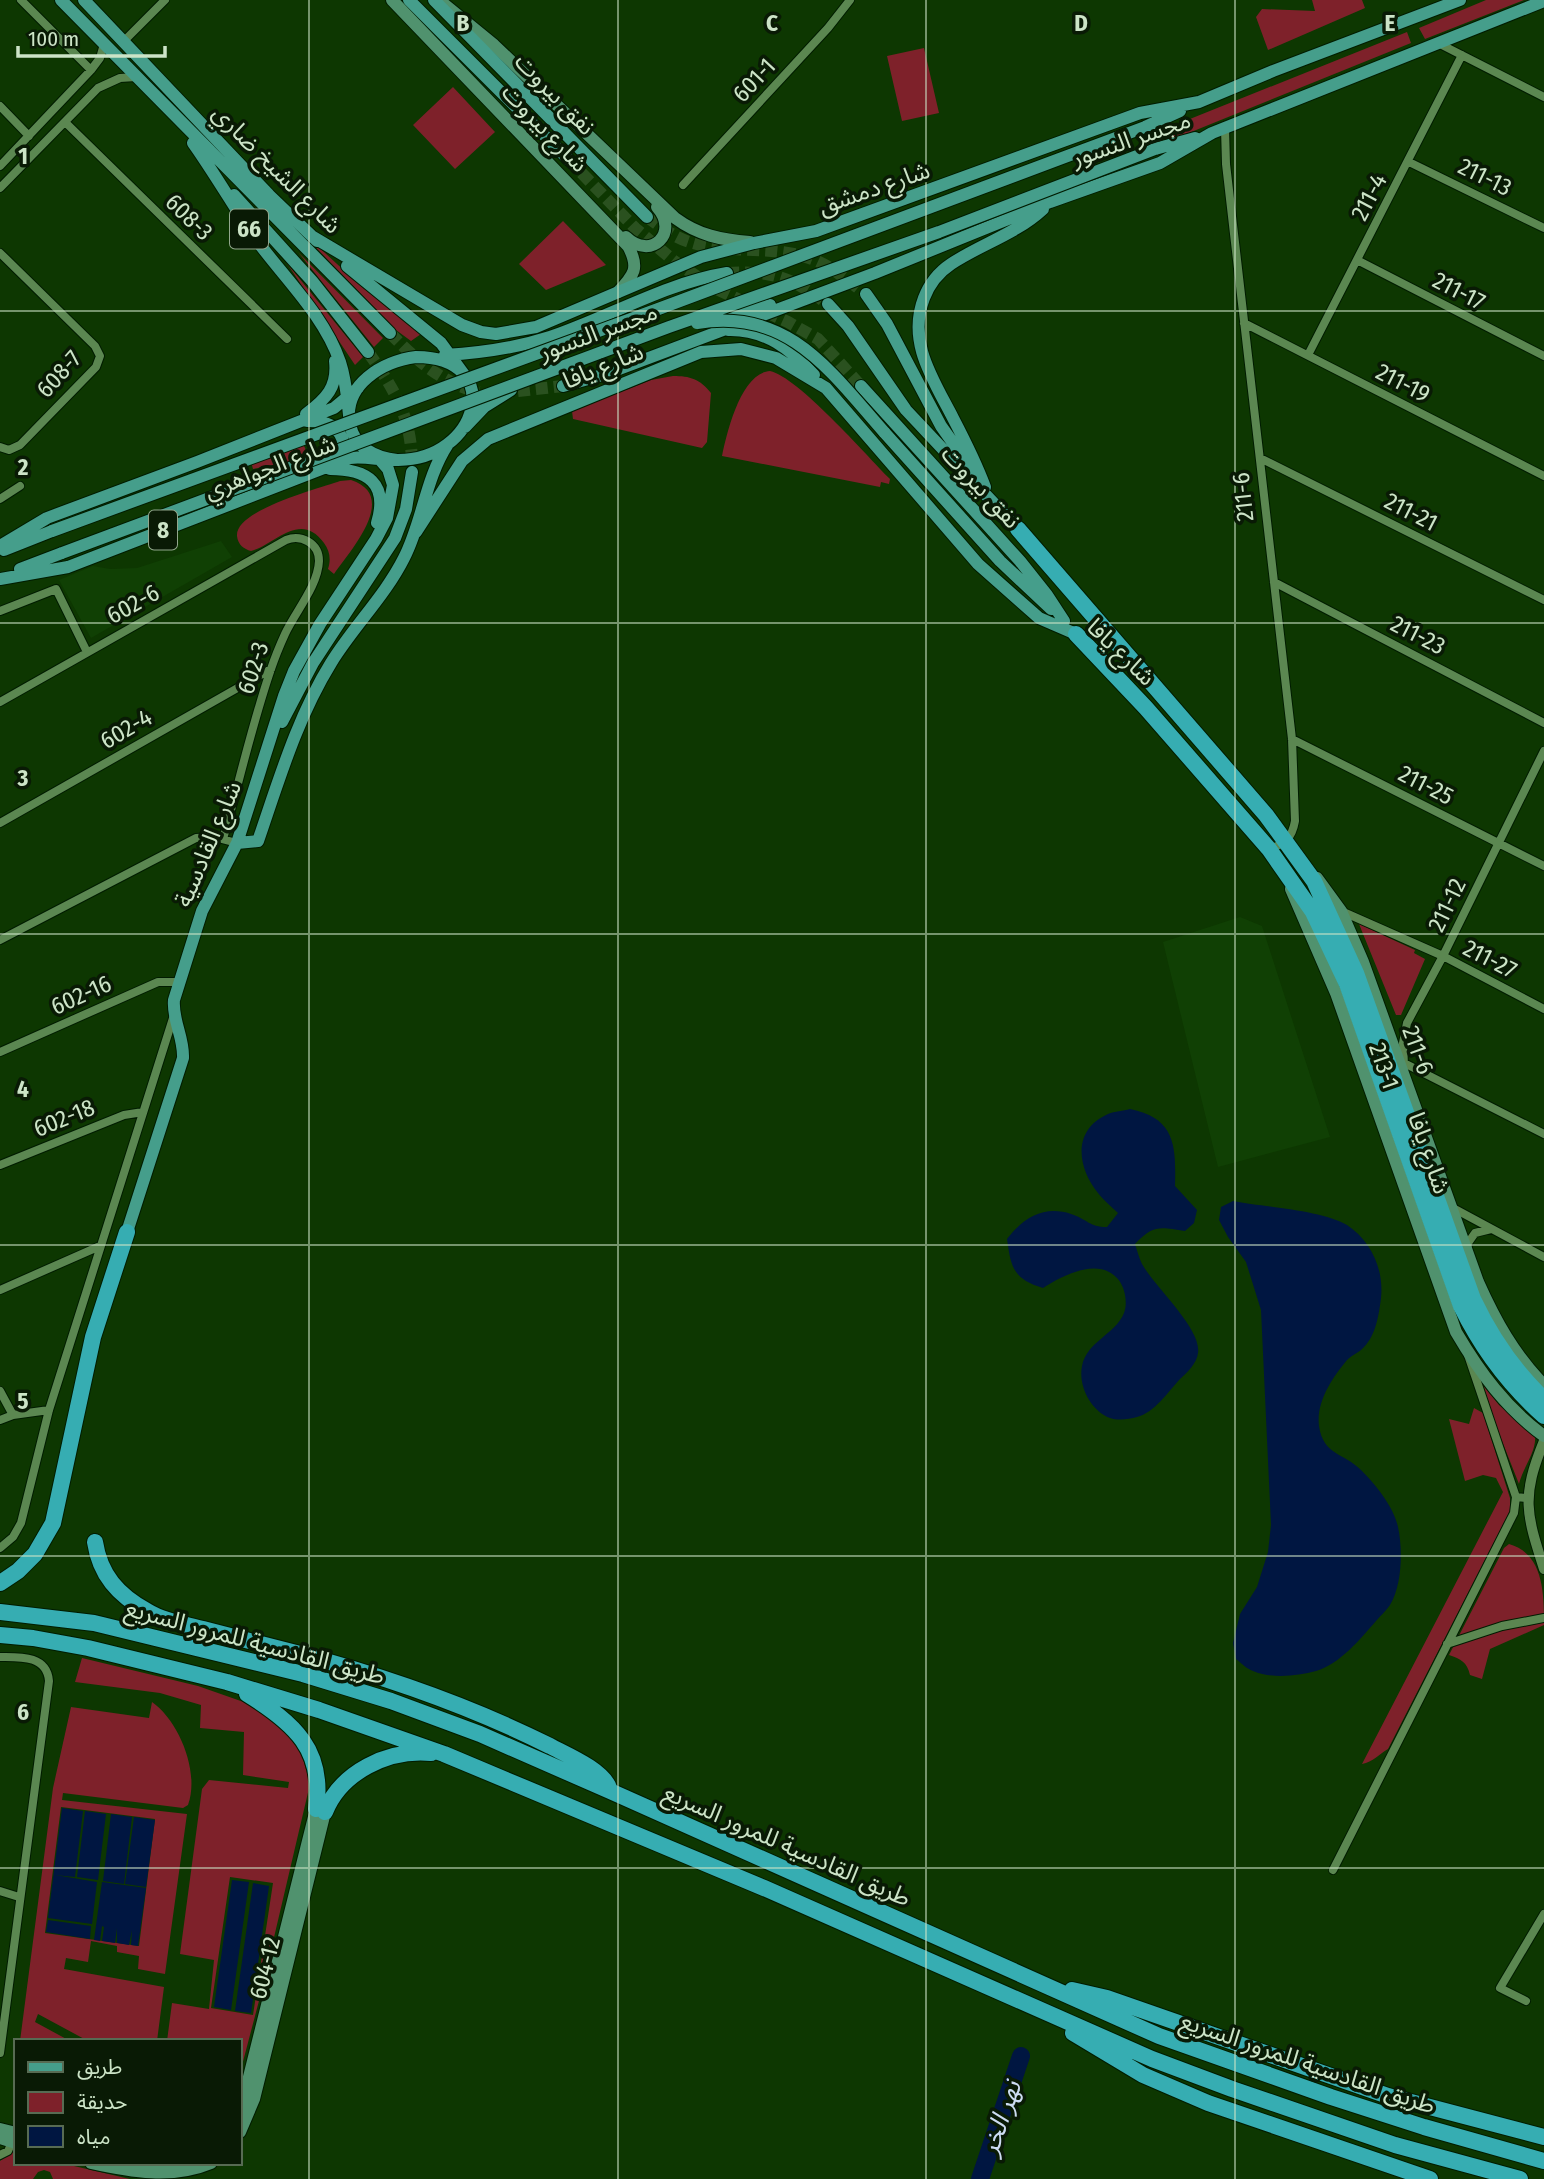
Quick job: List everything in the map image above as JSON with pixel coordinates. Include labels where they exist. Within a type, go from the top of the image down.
[{"type":"highway","name":"شارع يافا","points":[[1018,529],[1245,789],[1314,881],[1356,973],[1423,1185],[1448,1275],[1474,1333],[1503,1375],[1544,1416]]},
{"type":"highway","name":"شارع يافا","points":[[1076,634],[1146,708],[1269,849],[1299,890],[1330,946],[1347,984],[1423,1185],[1485,1324],[1511,1363],[1544,1399]]},
{"type":"highway","points":[[0,1583],[18,1571],[35,1554],[52,1523],[93,1337],[127,1232]]},
{"type":"highway","points":[[95,1542],[104,1573],[123,1595],[149,1613],[397,1681],[524,1733],[597,1773],[608,1783],[610,1791]]},
{"type":"highway","name":"طريق القادسية للمرور السريع","points":[[0,1612],[94,1623],[303,1674],[391,1701],[480,1734],[1159,2036],[1358,2106],[1544,2161]]},
{"type":"highway","name":"طريق القادسية للمرور السريع","points":[[0,1635],[89,1648],[227,1682],[319,1710],[444,1754],[764,1888],[1152,2059],[1232,2090],[1395,2145],[1520,2179]]},
{"type":"highway","points":[[227,1682],[278,1714],[298,1733],[316,1770],[320,1811]]},
{"type":"highway","points":[[320,1811],[338,1787],[372,1764],[407,1753],[444,1754]]},
{"type":"highway","points":[[1031,1980],[1107,1998],[1388,2096],[1544,2137]]},
{"type":"highway","points":[[1023,2002],[1153,2080],[1244,2116],[1430,2179]]},
{"type":"main road","name":"شارع الشيخ ضاري","points":[[61,0],[390,333]]},
{"type":"main road","name":"شارع الشيخ ضاري","points":[[84,0],[269,195],[313,237],[415,321],[450,355],[468,380]]},
{"type":"main road","name":"شارع بيروت","points":[[392,0],[628,246],[636,263],[629,280],[615,294]]},
{"type":"main road","name":"نفق بيروت","points":[[409,0],[569,160]]},
{"type":"main road","name":"نفق بيروت","points":[[434,0],[647,217]]},
{"type":"main road","name":"شارع بيروت","points":[[439,0],[494,45],[674,218],[699,233],[727,241],[754,243]]},
{"type":"main road","name":"شارع دمشق","points":[[313,237],[446,318],[481,332],[508,333],[542,325],[701,257],[817,231],[1140,113],[1199,102],[1460,0]]},
{"type":"main road","points":[[563,386],[606,374],[875,273],[1050,202],[1160,163],[1212,133],[1544,1]]},
{"type":"main road","name":"مجسر النسور","points":[[0,552],[1145,127],[1199,102]]},
{"type":"main road","name":"شارع الشيخ ضاري","points":[[167,109],[211,167],[257,240],[297,291],[333,346],[345,378],[349,415]]},
{"type":"main road","name":"مجسر النسور","points":[[0,578],[669,327],[939,232],[1154,149],[1212,133]]},
{"type":"main road","points":[[211,167],[312,281],[368,352]]},
{"type":"main road","points":[[604,219],[634,244],[648,247],[655,244],[665,232],[665,218],[647,193]]},
{"type":"main road","points":[[985,487],[968,446],[924,361],[917,326],[920,308],[926,292],[950,265],[1018,228],[1050,202]]},
{"type":"main road","points":[[727,272],[697,279],[555,335],[489,350],[416,357],[387,365],[368,377],[351,401],[349,415],[354,436],[363,448],[379,458],[398,460],[428,455],[448,444],[484,407],[511,390],[685,328],[742,311],[806,297]]},
{"type":"main road","name":"نفق بيروت","points":[[866,294],[887,324],[941,426],[1018,529]]},
{"type":"main road","name":"شارع يافا","points":[[828,304],[848,326],[906,410],[1018,529]]},
{"type":"main road","points":[[415,321],[464,350],[489,350],[519,339],[542,325]]},
{"type":"main road","points":[[669,327],[704,321],[754,324],[786,335],[815,355],[1000,561],[1076,634]]},
{"type":"main road","points":[[720,331],[752,332],[778,342],[801,360],[826,388]]},
{"type":"main road","points":[[481,332],[495,337],[519,339],[555,335]]},
{"type":"main road","points":[[296,422],[332,390],[336,368],[333,346]]},
{"type":"main road","name":"شارع يافا","points":[[416,532],[462,461],[488,439],[682,359],[721,349],[759,352],[792,366],[826,388],[978,564],[1039,618],[1076,634]]},
{"type":"main road","points":[[416,357],[450,363],[468,380],[473,401],[465,427]]},
{"type":"main road","name":"نفق بيروت","points":[[861,386],[1020,561],[1064,621]]},
{"type":"main road","name":"شارع الجواهري","points":[[0,546],[47,518],[197,463],[327,411],[347,400],[358,388]]},
{"type":"main road","points":[[296,422],[321,421],[338,430],[344,445],[342,453],[338,459],[322,469]]},
{"type":"main road","name":"شارع القادسية","points":[[237,844],[258,841],[296,731],[313,696],[346,641],[391,580],[416,532],[432,474],[448,444]]},
{"type":"main road","name":"شارع الجواهري","points":[[0,578],[68,567],[322,469],[361,457],[379,458]]},
{"type":"main road","name":"شارع القادسية","points":[[127,1232],[183,1058],[182,1035],[174,1015],[174,1000],[202,911],[237,844],[294,671],[320,624],[382,529],[393,494],[391,477],[379,458]]},
{"type":"main road","points":[[322,469],[352,469],[365,475],[374,484],[380,495],[381,508],[368,550]]},
{"type":"main road","points":[[268,747],[313,663],[395,538],[407,509],[412,471]]},
{"type":"main road","name":"211-6","points":[[1289,845],[1341,911],[1363,962],[1494,1319],[1523,1362],[1544,1384]]},
{"type":"main road","name":"213-1","points":[[1269,849],[1294,895],[1336,993],[1439,1289],[1457,1332],[1480,1371],[1512,1409],[1544,1436]]},
{"type":"main road","name":"604-12","points":[[242,2105],[320,1811]]},
{"type":"main road","name":"604-12","points":[[242,2127],[254,2099],[320,1811]]},
{"type":"main road","points":[[0,2129],[11,2139]]},
{"type":"main road","points":[[99,2165],[128,2172],[166,2176],[195,2171],[207,2165]]},
{"type":"street","points":[[21,0],[91,71]]},
{"type":"street","points":[[124,41],[165,0]]},
{"type":"street","name":"601-1","points":[[683,185],[828,29],[850,0]]},
{"type":"street","points":[[1438,43],[1544,97]]},
{"type":"street","points":[[0,166],[91,71],[100,58],[104,44]]},
{"type":"street","name":"211-4","points":[[1308,355],[1462,55]]},
{"type":"street","points":[[0,188],[105,84],[120,78],[136,77]]},
{"type":"street","points":[[0,106],[29,136]]},
{"type":"street","name":"608-3","points":[[65,122],[287,339]]},
{"type":"street","points":[[37,128],[48,139]]},
{"type":"street","name":"211-6","points":[[1225,128],[1226,164],[1292,740],[1295,821],[1289,845]]},
{"type":"street","name":"211-13","points":[[1409,162],[1544,228]]},
{"type":"street","name":"608-7","points":[[0,253],[95,346],[100,356],[96,366],[20,445],[9,450],[0,447]]},
{"type":"street","name":"211-17","points":[[1357,260],[1544,356]]},
{"type":"street","name":"211-19","points":[[1244,323],[1544,477]]},
{"type":"street","name":"211-21","points":[[1260,458],[1544,600]]},
{"type":"street","points":[[0,499],[20,486]]},
{"type":"street","name":"602-3","points":[[223,839],[271,669],[285,634],[317,572],[319,559],[314,545],[300,537],[286,540]]},
{"type":"street","name":"602-6","points":[[0,702],[286,540]]},
{"type":"street","name":"211-23","points":[[1274,582],[1544,723]]},
{"type":"street","points":[[0,611],[53,589],[58,591],[88,652]]},
{"type":"street","name":"602-4","points":[[0,823],[271,669]]},
{"type":"street","name":"211-25","points":[[1292,740],[1544,866]]},
{"type":"street","name":"211-12","points":[[1406,1079],[1403,1043],[1407,1023],[1544,751]]},
{"type":"street","points":[[0,940],[196,838],[214,837],[237,844]]},
{"type":"street","points":[[1269,849],[1289,845]]},
{"type":"street","name":"211-27","points":[[1341,911],[1443,956],[1544,1009]]},
{"type":"street","name":"602-16","points":[[0,1052],[159,982],[179,982]]},
{"type":"street","points":[[0,1548],[13,1537],[21,1522],[49,1409],[174,1015]]},
{"type":"street","points":[[1404,1063],[1544,1134]]},
{"type":"street","name":"602-18","points":[[0,1165],[124,1115],[143,1112]]},
{"type":"street","points":[[1453,1208],[1544,1257]]},
{"type":"street","points":[[1467,1249],[1470,1238],[1475,1233],[1492,1229]]},
{"type":"street","points":[[0,1290],[100,1246]]},
{"type":"street","points":[[1468,1352],[1469,1363],[1521,1497],[1544,1569]]},
{"type":"street","points":[[0,1391],[13,1415]]},
{"type":"street","points":[[0,1420],[49,1409]]},
{"type":"street","points":[[1333,1870],[1514,1513],[1544,1441]]},
{"type":"street","points":[[1447,1644],[1502,1626],[1544,1618]]},
{"type":"street","points":[[0,1657],[27,1657],[36,1660],[49,1674],[3,2002],[0,2053]]},
{"type":"street","points":[[0,1891],[19,1896]]},
{"type":"street","points":[[1526,2001],[1500,1988],[1544,1914]]},
{"type":"street","points":[[0,2155],[8,2151],[11,2139]]},
{"type":"shaded area","points":[[221,541],[232,557],[91,638],[59,580],[93,566],[110,569],[137,568]]},
{"type":"shaded area","points":[[1240,917],[1262,926],[1330,1137],[1218,1167],[1163,942]]},
{"type":"green space","points":[[1312,0],[1362,0],[1365,8],[1268,50],[1256,17],[1262,9],[1315,11]]},
{"type":"green space","points":[[1486,0],[1524,0],[1425,39],[1419,28]]},
{"type":"green space","points":[[1407,32],[1411,43],[1169,141],[1165,129]]},
{"type":"green space","points":[[924,48],[939,113],[902,121],[887,56]]},
{"type":"green space","points":[[453,87],[495,132],[455,169],[413,125]]},
{"type":"green space","points":[[288,219],[361,286],[421,334],[411,341],[396,330]]},
{"type":"green space","points":[[563,221],[606,265],[546,290],[519,264]]},
{"type":"green space","points":[[298,252],[383,338],[374,347]]},
{"type":"green space","points":[[286,262],[363,357],[355,365]]},
{"type":"green space","points":[[770,371],[782,376],[814,401],[890,479],[889,484],[881,482],[880,487],[722,456],[743,392],[760,374]]},
{"type":"green space","points":[[673,376],[694,379],[711,393],[707,442],[702,448],[573,419],[572,411],[651,380]]},
{"type":"green space","points":[[302,442],[310,458],[253,469],[251,462]]},
{"type":"green space","points":[[351,480],[365,488],[371,498],[371,511],[359,538],[334,574],[328,569],[329,556],[326,546],[306,529],[287,532],[251,551],[239,542],[237,536],[240,526],[263,509],[315,489]]},
{"type":"green space","points":[[1359,924],[1415,950],[1414,953],[1425,959],[1401,1015],[1396,1015]]},
{"type":"green space","points":[[1477,1378],[1499,1405],[1535,1435],[1534,1447],[1519,1484]]},
{"type":"green space","points":[[1474,1408],[1483,1413],[1510,1498],[1510,1511],[1388,1749],[1362,1764],[1503,1492],[1496,1478],[1483,1475],[1465,1481],[1449,1419],[1469,1424]]},
{"type":"green space","points":[[1509,1544],[1521,1549],[1529,1557],[1540,1577],[1544,1625],[1490,1649],[1482,1679],[1470,1675],[1463,1662],[1449,1655],[1504,1548]]},
{"type":"green space","points":[[82,1658],[198,1686],[255,1706],[278,1721],[300,1748],[310,1784],[242,2065],[242,2039],[167,2039],[172,2003],[209,2009],[214,1960],[180,1954],[202,1789],[209,1780],[288,1788],[289,1782],[243,1775],[244,1732],[200,1728],[201,1705],[160,1693],[75,1682]],"holes":[[[230,1877],[273,1883],[253,2015],[211,2008]]]},
{"type":"green space","points":[[152,1702],[171,1721],[185,1748],[189,1763],[191,1792],[188,1805],[183,1808],[63,1793],[62,1800],[187,1814],[165,1974],[138,1969],[139,1956],[117,1952],[117,1946],[91,1941],[88,1962],[66,1958],[64,1969],[164,1987],[157,2039],[84,2039],[38,2014],[35,2022],[66,2039],[20,2039],[53,1788],[71,1707],[149,1718]],"holes":[[[61,1807],[155,1819],[139,1946],[45,1933]]]},
{"type":"green space","points":[[12,2152],[14,2165],[70,2165],[130,2179],[53,2179],[50,2172],[44,2170],[38,2172],[33,2179],[0,2179],[0,2161]]},
{"type":"water","points":[[1130,1109],[1157,1119],[1165,1127],[1173,1147],[1175,1186],[1197,1210],[1194,1223],[1185,1231],[1152,1230],[1135,1244],[1142,1264],[1193,1332],[1198,1353],[1191,1367],[1155,1407],[1143,1415],[1120,1420],[1103,1415],[1097,1410],[1087,1397],[1081,1374],[1089,1350],[1120,1321],[1124,1313],[1125,1295],[1120,1281],[1109,1272],[1090,1269],[1069,1274],[1043,1288],[1025,1280],[1015,1271],[1007,1239],[1027,1219],[1043,1212],[1071,1214],[1092,1224],[1107,1227],[1118,1213],[1091,1183],[1082,1161],[1083,1139],[1096,1121],[1111,1113]]},
{"type":"water","points":[[1233,1201],[1308,1212],[1347,1225],[1369,1247],[1380,1277],[1381,1298],[1374,1330],[1368,1342],[1347,1360],[1331,1382],[1320,1408],[1319,1426],[1325,1443],[1361,1470],[1378,1489],[1396,1519],[1400,1536],[1399,1578],[1390,1605],[1349,1650],[1325,1668],[1301,1674],[1276,1676],[1251,1670],[1236,1659],[1233,1643],[1240,1614],[1257,1587],[1268,1552],[1271,1525],[1261,1310],[1246,1262],[1219,1220],[1221,1207]]},
{"type":"water","points":[[62,1808],[83,1811],[75,1877],[55,1875],[97,1882],[92,1924],[48,1918]]},
{"type":"water","points":[[85,1811],[106,1814],[98,1880],[77,1877]]},
{"type":"water","points":[[111,1814],[132,1817],[124,1884],[103,1881]]},
{"type":"water","points":[[134,1817],[155,1820],[146,1887],[125,1884]]},
{"type":"water","points":[[232,1880],[249,1882],[231,2010],[214,2007]]},
{"type":"water","points":[[102,1882],[146,1888],[138,1946],[131,1945],[132,1930],[129,1945],[117,1943],[117,1928],[115,1943],[102,1941],[102,1926],[100,1941],[94,1940]]},
{"type":"water","points":[[253,1883],[269,1886],[251,2013],[235,2011]]},
{"type":"water","points":[[48,1920],[91,1926],[90,1939],[46,1932]]},
{"type":"waterway","name":"نهر الخر","points":[[980,2179],[1021,2056]]},
{"type":"tunnel","points":[[569,160],[635,228],[674,261],[714,288],[818,339],[861,386]]},
{"type":"tunnel","points":[[647,217],[675,236],[708,247],[787,253],[817,261],[866,294]]},
{"type":"tunnel","points":[[727,273],[757,273],[781,278],[804,288],[828,304]]},
{"type":"tunnel","points":[[390,333],[409,352],[442,377],[479,392]]},
{"type":"tunnel","points":[[368,352],[400,405],[409,433],[412,466]]},
{"type":"tunnel","points":[[500,393],[563,386]]}]
